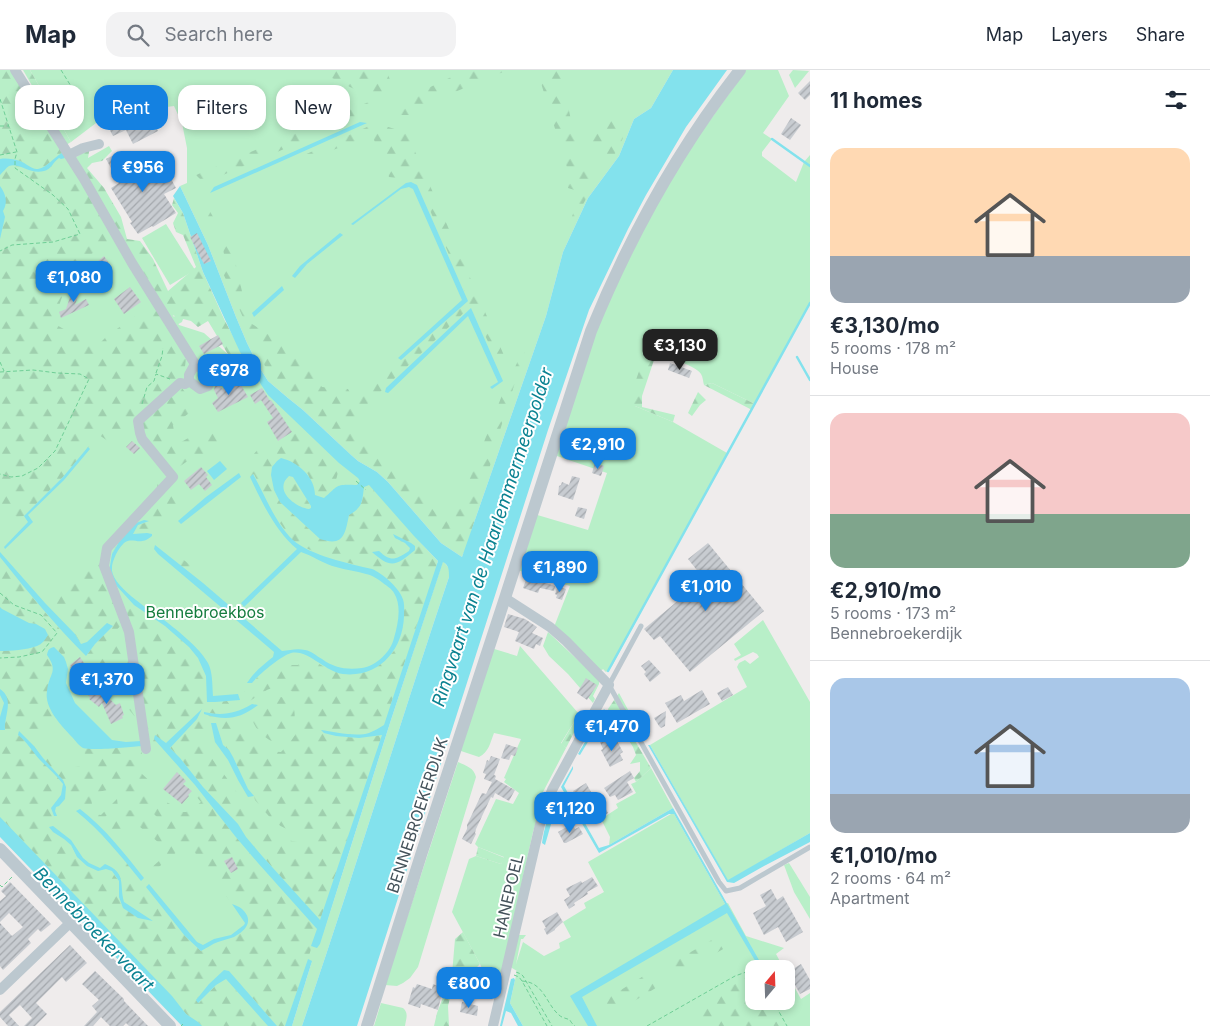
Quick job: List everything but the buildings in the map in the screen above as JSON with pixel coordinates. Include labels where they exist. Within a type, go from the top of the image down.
[{"type":"street","points":[[15,70],[84,179],[132,263],[194,364],[207,372],[211,379],[208,386],[200,389],[185,382]]},
{"type":"street","name":"BENNEBROEKERDIJK","points":[[366,1026],[591,331],[608,291],[654,199],[688,144],[740,70]]},
{"type":"street","points":[[69,155],[83,148],[99,144]]},
{"type":"street","points":[[146,749],[129,632],[104,566],[107,548],[173,477],[142,439],[138,421],[185,382],[194,364]]},
{"type":"street","points":[[505,598],[550,627],[610,685]]},
{"type":"street","name":"HANEPOEL","points":[[493,1026],[542,816],[552,790],[610,685]]},
{"type":"street","points":[[0,849],[170,1026]]},
{"type":"street","points":[[0,990],[71,922]]},
{"type":"lane","points":[[642,626],[610,685],[719,882],[726,891],[740,888],[810,847]]},
{"type":"path","points":[[61,70],[70,85]]},
{"type":"path","points":[[0,99],[17,152],[15,168],[68,209],[80,234],[53,242],[12,245],[0,251]]},
{"type":"path","points":[[0,126],[9,126]]},
{"type":"path","points":[[0,155],[17,152]]},
{"type":"path","points":[[138,421],[147,387],[154,381],[163,348]]},
{"type":"path","points":[[0,362],[4,372]]},
{"type":"path","points":[[0,372],[33,370],[80,374],[89,379],[55,452],[38,468],[22,476],[11,477],[0,474]]},
{"type":"path","points":[[156,374],[185,382]]},
{"type":"path","points":[[356,481],[366,490]]},
{"type":"path","points":[[0,593],[14,605],[41,615],[57,634],[42,652],[19,657],[0,658]]},
{"type":"path","points":[[0,885],[2,887],[20,869]]},
{"type":"path","points":[[506,970],[520,974],[526,981],[552,1026]]},
{"type":"path","points":[[647,1026],[735,976],[745,972]]},
{"type":"path","points":[[526,981],[522,982],[547,1026]]},
{"type":"path","points":[[526,981],[543,992],[560,1016],[575,1026]]},
{"type":"path","points":[[778,1010],[787,1026]]},
{"type":"green space","name":"Bennebroekbos","points":[[0,70],[17,70],[27,85],[15,85],[15,130],[55,130],[179,325],[204,333],[296,415],[384,497],[438,564],[320,944],[443,561],[449,568],[449,577],[302,1026],[292,1026],[312,961],[287,1026],[193,1026],[0,833]]},
{"type":"green space","points":[[0,70],[13,70],[22,85],[15,85],[15,130],[48,130],[62,153],[38,169],[15,160],[0,159]]},
{"type":"green space","points":[[23,70],[30,70],[39,85],[32,85]]},
{"type":"green space","points":[[30,70],[673,70],[651,108],[634,119],[619,156],[588,198],[563,252],[546,316],[462,557],[441,543],[377,472],[358,461],[303,410],[268,381],[247,343],[208,245],[180,186],[187,183],[187,148],[183,130],[266,130],[266,85],[178,85],[178,114],[174,106],[168,107],[168,85],[94,85],[94,125],[71,142],[64,130],[84,130],[84,85],[39,85]]},
{"type":"green space","points":[[316,70],[386,70],[393,87],[376,100],[350,87],[350,85],[346,85]]},
{"type":"green space","points":[[466,70],[508,70],[416,108],[409,115],[399,115],[397,106],[403,100]]},
{"type":"green space","points":[[537,70],[560,70],[581,168],[593,169],[596,181],[571,226],[570,222],[581,192],[568,188],[568,171]]},
{"type":"green space","points":[[746,70],[778,70],[789,96],[763,133],[772,139],[762,152],[762,156],[796,182],[804,162],[810,155],[810,304],[755,404],[712,383],[704,385],[701,374],[692,367],[647,350],[635,406],[673,422],[727,453],[612,666],[606,672],[603,669],[601,671],[554,627],[570,586],[517,570],[534,514],[588,530],[607,473],[554,455],[595,326],[673,172]]},
{"type":"green space","points":[[793,70],[809,71],[795,88],[789,75]]},
{"type":"green space","points":[[371,101],[374,111],[350,121],[350,110]]},
{"type":"green space","points":[[612,112],[623,138],[608,168],[588,135]]},
{"type":"green space","points":[[376,123],[407,133],[506,360],[502,371],[471,306],[358,413],[347,429],[392,469],[435,512],[448,513],[450,530],[504,390],[529,338],[501,427],[465,554],[453,548],[376,468],[350,454],[265,366],[213,251],[225,259],[223,249],[203,210],[208,208],[233,252],[249,322],[297,353],[322,387],[348,389],[354,400],[361,387],[398,358],[401,360],[468,299],[417,180],[389,177],[372,135],[307,160],[302,156]]},
{"type":"green space","points":[[57,130],[64,130],[71,142],[66,145]]},
{"type":"green space","points":[[302,130],[329,130],[204,183],[196,175]]},
{"type":"green space","points":[[90,146],[88,158],[109,146],[112,151],[102,161],[92,163],[87,168],[104,188],[121,217],[127,239],[140,241],[153,259],[168,291],[196,267],[183,235],[176,232],[173,223],[178,213],[172,205],[174,198],[183,213],[203,272],[225,321],[248,364],[238,368],[235,366],[208,321],[198,327],[191,321],[183,319],[182,322],[175,326],[170,319],[175,316],[169,314],[73,158]]},
{"type":"green space","points":[[65,158],[114,239],[87,257],[69,277],[53,323],[69,332],[82,334],[85,343],[96,347],[107,336],[156,301],[186,358],[184,375],[181,381],[182,388],[196,408],[173,425],[176,445],[197,433],[222,431],[230,444],[192,458],[173,471],[178,476],[173,496],[184,501],[177,515],[173,508],[162,524],[147,533],[133,534],[138,525],[148,522],[136,523],[112,553],[109,570],[108,554],[157,488],[161,461],[138,425],[114,445],[99,435],[63,477],[24,516],[17,517],[0,508],[0,239],[5,217],[0,175],[10,166],[17,165],[30,171],[48,170],[56,160]]},
{"type":"green space","points":[[166,224],[195,270],[170,285],[142,238]]},
{"type":"green space","points":[[646,350],[656,354],[642,396],[642,407],[675,415],[673,422],[635,406],[627,407]]},
{"type":"green space","points":[[712,383],[755,404],[752,410],[704,385]]},
{"type":"green space","points":[[698,392],[706,400],[692,416],[688,413]]},
{"type":"green space","points":[[300,425],[339,463],[337,478],[331,490],[324,498],[315,495],[308,474],[289,460],[281,458],[280,502],[320,539],[345,534],[349,515],[362,502],[364,487],[369,485],[438,561],[384,725],[364,734],[352,735],[322,731],[331,735],[346,737],[382,735],[320,921],[246,837],[238,824],[170,748],[197,719],[201,711],[166,743],[162,750],[191,780],[254,858],[317,929],[285,1026],[277,1026],[229,971],[209,984],[196,1000],[199,1003],[216,985],[226,979],[268,1026],[202,1026],[186,1014],[172,996],[0,817],[0,730],[5,729],[4,722],[8,711],[4,692],[0,689],[0,651],[37,646],[48,635],[45,629],[36,624],[29,623],[1,609],[0,557],[65,635],[66,648],[64,657],[54,647],[48,651],[54,668],[51,675],[48,704],[59,722],[44,726],[42,743],[50,746],[53,758],[63,758],[70,768],[80,766],[86,771],[95,762],[85,756],[84,748],[121,748],[128,750],[127,759],[135,761],[142,752],[141,773],[155,786],[148,788],[149,793],[182,812],[191,810],[201,802],[160,753],[146,749],[144,708],[137,651],[128,619],[110,578],[110,573],[135,606],[176,635],[193,652],[206,678],[207,702],[227,701],[235,712],[215,714],[202,711],[207,746],[213,760],[252,814],[281,837],[307,844],[309,836],[291,831],[278,824],[255,800],[229,750],[223,745],[216,723],[208,715],[220,718],[239,717],[251,735],[261,745],[267,749],[281,752],[298,730],[302,710],[298,698],[291,691],[274,687],[258,695],[245,705],[240,700],[244,692],[263,671],[298,665],[305,655],[329,670],[355,674],[369,671],[381,664],[394,651],[404,626],[404,606],[402,597],[372,569],[330,558],[301,546],[292,540],[275,516],[254,474],[250,477],[245,465],[262,444],[287,442]],"holes":[[[61,781],[66,787],[65,799],[81,806],[88,806],[92,805],[91,795],[104,791],[120,791],[138,796],[135,806],[145,805],[157,817],[154,826],[142,818],[138,811],[131,810],[118,812],[104,825],[100,821],[118,807],[117,799],[101,815],[95,814],[90,817],[104,830],[112,841],[134,853],[118,833],[128,817],[158,842],[159,861],[151,868],[144,869],[149,875],[188,843],[232,904],[241,909],[248,923],[232,938],[218,942],[201,951],[185,936],[126,862],[114,868],[121,881],[124,902],[151,920],[122,905],[119,897],[119,881],[111,871],[87,866],[68,847],[54,838],[53,832],[49,827],[53,826],[54,816],[51,808],[63,792],[64,788]]]},
{"type":"green space","points":[[289,476],[293,477],[311,506],[310,509],[298,505],[288,497],[283,487]]},
{"type":"green space","points":[[104,544],[101,551],[100,569],[123,623],[89,660],[86,656],[112,626],[107,623],[87,642],[81,644],[75,634],[45,603]]},
{"type":"green space","points":[[176,554],[198,571],[194,577],[171,558]]},
{"type":"green space","points":[[763,620],[810,702],[810,833],[728,881],[650,745],[747,687],[737,667],[739,663],[745,660],[750,664],[759,657],[753,652],[735,661],[734,659],[741,655],[734,644]]},
{"type":"green space","points":[[124,632],[140,723],[93,665]]},
{"type":"green space","points":[[548,632],[599,680],[593,696],[595,699],[593,703],[568,674],[549,656],[543,646]]},
{"type":"green space","points":[[520,646],[579,714],[561,743],[566,748],[543,792],[497,994],[493,993],[452,912],[469,859],[476,856],[501,864],[504,857],[478,847],[475,844],[496,799],[513,804],[519,793],[504,782],[506,779],[504,778],[521,739],[494,733],[487,750],[479,757],[458,750],[491,648],[517,656]]},
{"type":"green space","points":[[619,693],[633,719],[625,724],[651,768],[636,782],[634,778],[640,771],[640,762],[630,764],[636,755],[633,747],[626,736],[611,734],[608,709]]},
{"type":"green space","points":[[275,697],[286,698],[292,704],[295,714],[289,734],[282,740],[273,741],[259,732],[252,719]]},
{"type":"green space","points":[[579,714],[582,717],[566,748],[561,744]]},
{"type":"green space","points":[[458,762],[472,769],[476,777],[418,967],[410,978],[403,983],[397,986],[385,985]]},
{"type":"green space","points":[[651,768],[673,808],[609,845],[610,837],[601,819],[618,808],[616,804],[636,793],[631,784],[636,782]]},
{"type":"green space","points":[[674,814],[725,904],[728,903],[746,936],[784,948],[776,954],[779,960],[745,960],[745,1010],[795,1010],[795,988],[801,999],[810,993],[810,1026],[523,1026],[510,1003],[517,971],[509,965],[517,935],[526,935],[521,939],[516,964],[523,942],[544,956],[560,948],[559,943],[571,937],[563,922],[586,908],[584,903],[604,892],[588,862]]},
{"type":"green space","points":[[478,847],[505,858],[501,864],[476,856]]},
{"type":"green space","points":[[789,863],[810,897],[810,919],[794,892],[784,865]]},
{"type":"green space","points":[[463,932],[480,964],[451,994],[448,1006],[449,1026],[434,1026],[452,974],[455,939]]},
{"type":"green space","points":[[724,933],[732,944],[676,976],[668,965]]},
{"type":"green space","points":[[650,972],[659,986],[608,1017],[603,1001]]},
{"type":"green space","points":[[745,978],[745,1010],[769,1010],[779,1026],[706,1026],[695,1007]]},
{"type":"green space","points":[[381,1003],[403,1008],[407,1014],[405,1026],[374,1026]]},
{"type":"water","name":"Ringvaart van de Haarlemmermeerpolder","points":[[673,70],[727,70],[686,127],[646,195],[589,310],[548,430],[357,1026],[302,1026],[449,577],[449,570],[443,562],[320,944],[317,948],[311,946],[317,929],[258,863],[195,785],[154,739],[155,735],[166,743],[202,709],[197,719],[170,748],[238,824],[263,857],[320,920],[382,735],[359,738],[336,736],[324,733],[321,730],[345,734],[364,734],[384,725],[438,561],[369,485],[364,487],[359,507],[349,515],[342,537],[334,541],[320,539],[280,502],[274,490],[271,475],[272,467],[281,458],[293,463],[304,471],[312,482],[315,495],[324,498],[338,486],[357,485],[360,481],[268,395],[254,374],[240,352],[203,272],[183,213],[173,196],[180,186],[208,245],[247,343],[268,381],[303,410],[358,461],[377,472],[441,543],[462,557],[546,316],[563,252],[588,198],[619,156],[634,119],[651,108]],"holes":[[[289,476],[293,477],[311,506],[311,508],[303,508],[298,505],[285,492],[283,487],[285,481]]]},
{"type":"water","points":[[360,122],[367,123],[210,193],[214,187],[342,130],[350,130],[350,126]]},
{"type":"water","points":[[62,153],[65,158],[59,158],[46,170],[39,172],[13,165],[9,166],[0,175],[0,159],[18,160],[38,169]]},
{"type":"water","points":[[411,182],[417,185],[468,301],[401,360],[398,358],[462,300],[413,189],[409,187],[401,189],[353,225],[351,224],[406,183]]},
{"type":"water","points":[[0,186],[4,192],[6,202],[3,211],[5,217],[0,239]]},
{"type":"water","points":[[340,233],[343,235],[307,264],[295,278],[292,276],[300,266]]},
{"type":"water","points":[[282,286],[284,290],[254,317],[252,313]]},
{"type":"water","points":[[471,308],[503,381],[492,389],[490,387],[498,382],[468,316],[388,393],[385,392],[386,388]]},
{"type":"water","points":[[88,447],[90,449],[64,480],[28,515],[33,522],[5,549],[4,547],[28,522],[24,516],[63,477]]},
{"type":"water","points":[[220,461],[227,469],[214,480],[207,471]]},
{"type":"water","points":[[239,473],[241,477],[181,524],[178,521],[206,497]]},
{"type":"water","points":[[253,474],[276,517],[293,540],[319,554],[372,569],[389,581],[400,593],[404,602],[403,628],[394,650],[378,666],[356,674],[343,674],[304,654],[291,653],[270,666],[252,683],[247,683],[273,657],[274,652],[154,549],[155,545],[203,583],[282,651],[302,649],[312,652],[331,664],[351,669],[367,667],[382,658],[392,643],[397,627],[399,609],[392,590],[370,575],[332,566],[301,552],[244,607],[241,603],[297,549],[282,534],[270,516],[250,477]]},
{"type":"water","points":[[144,520],[149,521],[138,525],[133,534],[147,533],[152,534],[152,536],[143,541],[131,540],[124,543],[114,559],[112,566],[113,574],[123,589],[176,629],[204,657],[212,675],[213,696],[238,694],[240,700],[207,702],[206,676],[198,658],[189,647],[165,626],[134,605],[114,583],[109,572],[112,554],[119,542],[136,523]]},
{"type":"water","points":[[393,534],[411,543],[415,546],[415,550],[398,562],[389,563],[372,552],[379,551],[393,559],[409,551],[410,548],[395,538]]},
{"type":"water","points":[[0,552],[75,634],[81,644],[87,642],[107,623],[113,626],[86,656],[31,596],[0,557]]},
{"type":"water","points":[[0,607],[29,623],[36,624],[45,629],[48,635],[45,640],[33,647],[0,651]]},
{"type":"water","points":[[54,647],[64,657],[66,662],[68,669],[66,683],[75,703],[112,740],[126,742],[141,741],[142,746],[103,749],[83,748],[63,727],[54,716],[47,697],[48,685],[53,669],[47,655],[49,650]]},
{"type":"water","points":[[0,689],[7,698],[8,703],[5,730],[0,730],[0,717],[4,703],[0,695]]},
{"type":"water","points":[[252,704],[258,705],[239,716],[219,718],[204,714],[204,712],[228,713]]},
{"type":"water","points":[[604,709],[603,717],[580,755],[578,754]]},
{"type":"water","points":[[211,723],[216,723],[223,745],[229,750],[248,789],[254,796],[248,797],[228,760],[215,742]]},
{"type":"water","points":[[19,731],[63,780],[66,787],[65,799],[56,807],[57,816],[54,816],[51,808],[61,795],[63,784],[18,735]]},
{"type":"water","points":[[648,745],[650,745],[728,880],[810,833],[810,842],[734,883],[727,882]]},
{"type":"water","points":[[573,766],[564,786],[599,848],[609,845],[673,808],[759,960],[755,960],[727,913],[582,997],[597,1026],[588,1026],[570,996],[725,904],[674,814],[669,814],[599,853],[561,787]]},
{"type":"water","points":[[555,799],[558,800],[545,845],[542,843],[544,832]]},
{"type":"water","points":[[80,809],[98,824],[122,851],[144,878],[141,881],[102,835],[76,811]]},
{"type":"water","name":"Bennebroekervaart","points":[[0,817],[172,996],[186,1014],[202,1026],[182,1026],[0,837]]},
{"type":"water","points":[[53,826],[71,840],[83,858],[89,863],[100,868],[105,864],[117,871],[121,880],[124,902],[153,921],[138,918],[123,908],[119,897],[119,881],[112,871],[106,869],[98,871],[87,866],[77,857],[71,845],[49,827]]},
{"type":"water","points":[[149,884],[197,942],[203,945],[214,939],[231,935],[244,925],[245,923],[232,904],[241,908],[246,913],[248,918],[247,925],[242,932],[234,937],[216,943],[201,951],[185,936],[146,887]]},
{"type":"water","points":[[308,959],[312,961],[292,1026],[285,1026]]},
{"type":"water","points":[[224,970],[229,971],[277,1026],[268,1026],[226,979],[216,985],[198,1003],[196,1000]]},
{"type":"water","points":[[514,978],[510,1003],[523,1026],[518,1026],[511,1013],[506,1011],[502,1026],[500,1026],[511,979]]},
{"type":"waterway","points":[[772,139],[810,166]]},
{"type":"waterway","points":[[608,671],[810,303]]},
{"type":"waterway","points":[[797,357],[810,380]]}]
